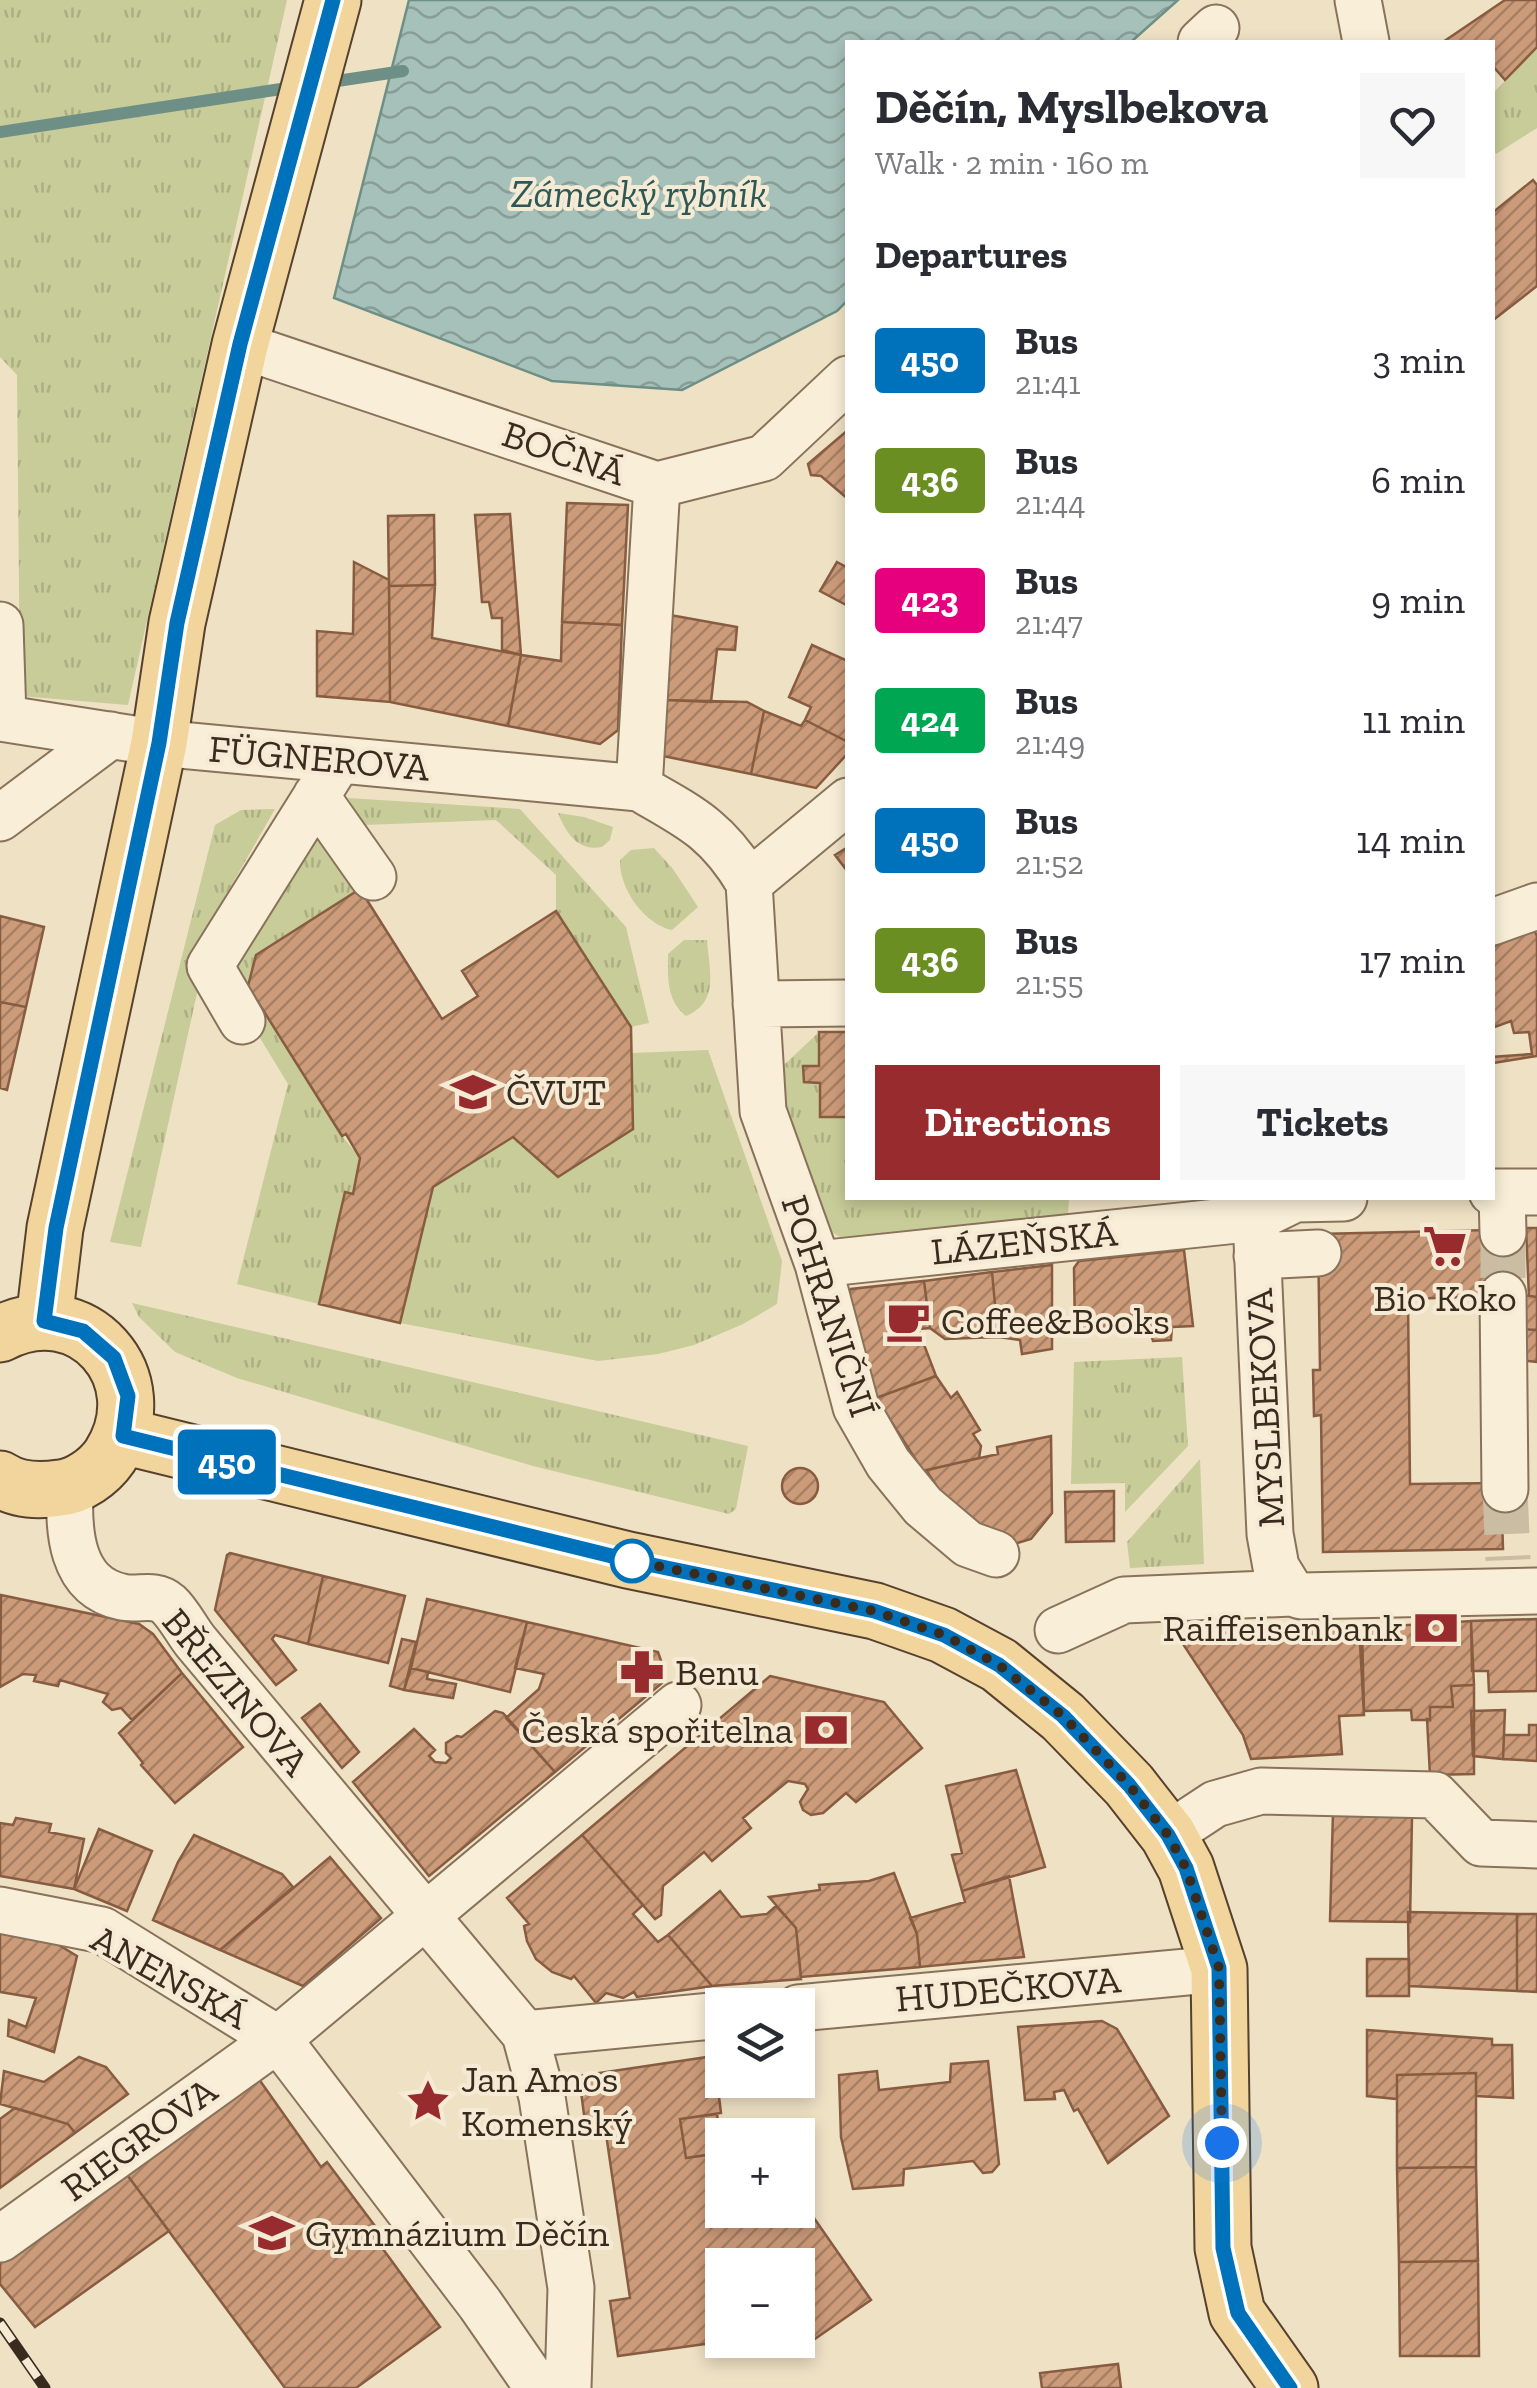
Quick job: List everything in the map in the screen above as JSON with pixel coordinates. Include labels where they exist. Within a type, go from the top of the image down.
[{"type":"main road","points":[[2,1484],[37,1491],[70,1487],[102,1468],[123,1436],[128,1396],[114,1358],[83,1331],[22,1327],[56,1228],[135,739],[177,623],[240,344],[333,0]]},
{"type":"main road","points":[[123,1436],[628,1560],[874,1611],[944,1635],[999,1665],[1063,1716],[1129,1785],[1168,1835],[1186,1868],[1219,1968],[1223,2248],[1238,2313],[1290,2388]]},
{"type":"street","points":[[1358,0],[1366,40]]},
{"type":"street","name":"BOČNÁ","points":[[240,344],[657,485],[639,788]]},
{"type":"street","points":[[657,485],[764,458],[845,382]]},
{"type":"street","points":[[0,625],[2,718]]},
{"type":"street","name":"FÜGNEROVA","points":[[2,718],[135,739],[328,778],[639,788]]},
{"type":"street","points":[[0,818],[135,739]]},
{"type":"street","points":[[328,778],[372,877]]},
{"type":"street","points":[[242,1021],[210,966],[328,778]]},
{"type":"street","points":[[639,788],[700,822],[732,853],[750,882],[845,803]]},
{"type":"street","name":"POHRANIČNÍ","points":[[750,882],[763,1111],[818,1264],[856,1407],[888,1463],[923,1506],[968,1544],[996,1554]]},
{"type":"street","points":[[1495,921],[1537,906]]},
{"type":"street","points":[[756,1004],[845,1004]]},
{"type":"street","name":"LÁZEŇSKÁ","points":[[818,1264],[1275,1218],[1337,1200]]},
{"type":"street","points":[[1275,1218],[1318,1253]]},
{"type":"street","name":"MYSLBEKOVA","points":[[1275,1218],[1270,1534],[1276,1567],[1292,1593]]},
{"type":"street","points":[[1503,1295],[1506,1489]]},
{"type":"street","name":"BŘEZINOVA","points":[[70,1487],[68,1526],[74,1552],[88,1581],[123,1598],[148,1596],[166,1602],[424,1916]]},
{"type":"street","points":[[1058,1630],[1124,1600],[1292,1593],[1302,1596],[1518,1581]]},
{"type":"street","name":"RIEGROVA","points":[[0,2239],[278,2039],[678,1706]]},
{"type":"street","points":[[1168,1835],[1214,1804],[1262,1790],[1435,1795],[1481,1843],[1537,1845]]},
{"type":"street","name":"ANENSKÁ","points":[[0,1910],[102,1930],[278,2039]]},
{"type":"street","points":[[424,1916],[525,2034],[542,2097],[571,2288],[568,2388]]},
{"type":"street","name":"HUDEČKOVA","points":[[815,2006],[1219,1968]]},
{"type":"street","points":[[525,2034],[705,2017]]},
{"type":"street","points":[[278,2039],[480,2304],[538,2388]]},
{"type":"green space","points":[[0,0],[287,0],[128,705],[20,696],[17,375],[0,357]]},
{"type":"green space","points":[[1537,48],[1537,128],[1496,154],[1495,152],[1495,91]]},
{"type":"green space","points":[[348,798],[520,809],[626,927],[649,1023],[630,1027],[556,911],[556,875],[496,820],[364,825]]},
{"type":"green space","points":[[275,809],[219,907],[141,1247],[110,1242],[215,825],[241,810]]},
{"type":"green space","points":[[558,813],[613,827],[610,840],[602,847],[580,844],[569,834]]},
{"type":"green space","points":[[316,825],[358,890],[256,955],[248,986],[342,1136],[360,1158],[353,1194],[345,1193],[319,1304],[237,1284],[288,1084],[226,982]]},
{"type":"green space","points":[[654,848],[698,907],[672,930],[643,913],[629,893],[621,871],[620,860],[631,850]]},
{"type":"green space","points":[[684,940],[707,940],[710,974],[704,1002],[686,1016],[669,988],[668,971],[668,954]]},
{"type":"green space","points":[[819,1032],[819,1066],[803,1066],[804,1082],[820,1083],[820,1117],[845,1117],[845,1200],[1069,1200],[1068,1215],[845,1240],[830,1231],[784,1109],[785,1064]]},
{"type":"green space","points":[[708,1050],[782,1261],[777,1304],[694,1345],[598,1361],[400,1323],[433,1187],[513,1137],[559,1177],[633,1129],[632,1053]]},
{"type":"green space","points":[[132,1303],[748,1446],[736,1509],[729,1514],[533,1466],[237,1378],[175,1352],[139,1317]]},
{"type":"green space","points":[[1182,1357],[1188,1446],[1125,1512],[1125,1483],[1071,1484],[1074,1362]]},
{"type":"green space","points":[[1200,1459],[1204,1564],[1130,1568],[1127,1542]]},
{"type":"water","name":"Zámecký rybník","points":[[409,0],[1178,0],[1133,40],[845,40],[845,303],[837,311],[682,390],[552,381],[334,298]]},
{"type":"building","points":[[1505,0],[1537,0],[1537,47],[1505,80],[1495,68],[1495,40],[1446,40]]},
{"type":"building","points":[[1533,180],[1537,185],[1537,286],[1495,319],[1495,211]]},
{"type":"building","points":[[845,433],[845,496],[821,476],[811,475],[808,464]]},
{"type":"building","points":[[567,503],[628,505],[622,625],[562,622]]},
{"type":"building","points":[[510,514],[521,655],[502,650],[502,618],[492,618],[489,602],[482,602],[475,515]]},
{"type":"building","points":[[434,515],[435,585],[389,586],[388,516]]},
{"type":"building","points":[[354,562],[389,580],[390,702],[317,696],[317,631],[353,634]]},
{"type":"building","points":[[837,562],[845,566],[845,604],[820,591]]},
{"type":"building","points":[[435,585],[432,638],[521,655],[508,726],[390,702],[389,586]]},
{"type":"building","points":[[670,615],[737,627],[735,650],[717,649],[711,702],[666,700]]},
{"type":"building","points":[[562,622],[622,625],[618,730],[600,744],[508,726],[521,655],[561,661]]},
{"type":"building","points":[[812,645],[845,660],[845,740],[805,720],[811,707],[789,697]]},
{"type":"building","points":[[666,700],[747,702],[764,711],[751,774],[663,756]]},
{"type":"building","points":[[764,711],[801,726],[805,720],[845,740],[845,756],[816,788],[751,774]]},
{"type":"building","points":[[845,849],[845,868],[835,855]]},
{"type":"building","name":"ČVUT","points":[[360,889],[442,1019],[478,996],[462,971],[556,911],[631,1027],[633,1129],[558,1177],[513,1137],[433,1187],[400,1323],[319,1304],[345,1192],[353,1194],[360,1158],[346,1134],[342,1136],[248,986],[256,955]]},
{"type":"building","points":[[0,916],[44,927],[26,1007],[0,1002]]},
{"type":"building","points":[[1534,930],[1537,936],[1537,1056],[1495,1063],[1495,1057],[1532,1054],[1529,1032],[1514,1033],[1511,1021],[1495,1027],[1495,946]]},
{"type":"building","points":[[0,1002],[26,1007],[7,1090],[0,1088]]},
{"type":"building","points":[[819,1032],[845,1032],[845,1117],[820,1117],[820,1083],[804,1082],[803,1066],[819,1066]]},
{"type":"building","points":[[1526,1228],[1537,1228],[1537,1297],[1529,1297]]},
{"type":"building","points":[[1490,1230],[1491,1296],[1408,1299],[1410,1484],[1501,1483],[1503,1549],[1323,1552],[1321,1415],[1314,1416],[1313,1370],[1320,1370],[1318,1234]]},
{"type":"building","points":[[1184,1250],[1193,1326],[1172,1327],[1171,1340],[1153,1341],[1147,1321],[1112,1322],[1113,1331],[1075,1334],[1074,1268],[1079,1261]]},
{"type":"building","points":[[1052,1265],[1052,1349],[1022,1354],[1020,1340],[998,1337],[992,1272]]},
{"type":"building","points":[[992,1272],[998,1337],[945,1339],[930,1328],[924,1281]]},
{"type":"building","points":[[924,1281],[930,1328],[918,1329],[936,1376],[876,1398],[843,1306],[851,1289]]},
{"type":"building","points":[[1522,1295],[1537,1297],[1537,1330],[1521,1329]]},
{"type":"building","points":[[1521,1329],[1537,1330],[1537,1362],[1520,1360]]},
{"type":"building","points":[[936,1376],[951,1398],[957,1392],[980,1430],[973,1434],[981,1446],[979,1458],[923,1471],[876,1398]]},
{"type":"building","points":[[1051,1436],[1052,1513],[1031,1539],[1000,1548],[969,1535],[926,1470],[998,1454],[997,1447]]},
{"type":"building","points":[[800,1468],[813,1473],[818,1486],[813,1499],[800,1504],[787,1499],[782,1486],[787,1473]]},
{"type":"building","points":[[1114,1491],[1114,1541],[1066,1542],[1065,1492]]},
{"type":"building","points":[[230,1553],[323,1576],[308,1644],[275,1635],[272,1639],[296,1670],[276,1685],[215,1610]]},
{"type":"building","points":[[323,1576],[405,1596],[388,1663],[308,1644]]},
{"type":"building","points":[[1,1595],[139,1624],[153,1634],[182,1673],[132,1720],[121,1708],[112,1710],[103,1702],[108,1694],[60,1680],[58,1686],[34,1681],[36,1675],[23,1674],[0,1687]]},
{"type":"building","points":[[427,1599],[527,1622],[510,1692],[411,1668]]},
{"type":"building","points":[[1537,1619],[1537,1691],[1489,1692],[1488,1671],[1472,1671],[1471,1621]]},
{"type":"building","points":[[1471,1621],[1474,1685],[1451,1686],[1453,1707],[1430,1707],[1430,1720],[1412,1720],[1411,1710],[1364,1711],[1362,1628]]},
{"type":"building","points":[[527,1622],[658,1652],[665,1672],[662,1683],[555,1772],[506,1718],[539,1689],[544,1674],[515,1668]]},
{"type":"building","points":[[1359,1626],[1364,1715],[1339,1716],[1342,1754],[1251,1759],[1243,1735],[1177,1635]]},
{"type":"building","points":[[402,1639],[416,1642],[404,1690],[390,1686]]},
{"type":"building","points":[[411,1668],[428,1672],[427,1679],[456,1684],[453,1698],[404,1690]]},
{"type":"building","points":[[182,1673],[243,1747],[175,1803],[119,1733]]},
{"type":"building","points":[[770,1676],[884,1702],[922,1748],[856,1802],[846,1793],[823,1813],[811,1815],[803,1810],[800,1802],[808,1789],[805,1784],[788,1781],[743,1818],[751,1828],[712,1861],[704,1852],[663,1886],[661,1915],[655,1919],[582,1835]]},
{"type":"building","points":[[1474,1685],[1474,1774],[1430,1775],[1430,1707],[1453,1707],[1451,1686]]},
{"type":"building","points":[[320,1704],[359,1752],[342,1768],[302,1718]]},
{"type":"building","points":[[1505,1710],[1503,1759],[1473,1756],[1471,1711]]},
{"type":"building","points":[[495,1711],[503,1713],[555,1772],[429,1876],[353,1782],[414,1729],[435,1750],[429,1756],[435,1762],[446,1763],[451,1758],[446,1753],[446,1743],[462,1737]]},
{"type":"building","points":[[1529,1725],[1537,1725],[1537,1761],[1503,1759],[1504,1735],[1529,1735]]},
{"type":"building","points":[[1016,1770],[1045,1867],[962,1891],[952,1855],[962,1853],[946,1786]]},
{"type":"building","points":[[1333,1812],[1412,1817],[1410,1922],[1330,1921]]},
{"type":"building","points":[[16,1818],[51,1824],[49,1832],[84,1839],[74,1889],[0,1876],[0,1823],[13,1825]]},
{"type":"building","points":[[99,1829],[152,1851],[127,1911],[74,1889]]},
{"type":"building","points":[[194,1835],[282,1874],[293,1887],[220,1950],[153,1920]]},
{"type":"building","points":[[582,1835],[643,1905],[633,1914],[658,1942],[668,1935],[712,1986],[637,1997],[634,1992],[623,1998],[606,1993],[596,2003],[574,1976],[571,1979],[552,1972],[536,1959],[524,1926],[529,1924],[507,1898]]},
{"type":"building","points":[[330,1857],[381,1918],[303,1986],[220,1950]]},
{"type":"building","points":[[894,1873],[917,1934],[920,1967],[801,1977],[796,1928],[769,1897],[820,1890],[819,1885],[869,1881]]},
{"type":"building","points":[[1009,1876],[1024,1957],[920,1967],[917,1934],[910,1918],[965,1902],[962,1891]]},
{"type":"building","points":[[720,1891],[741,1917],[767,1914],[776,1906],[796,1928],[801,1979],[712,1986],[668,1935]]},
{"type":"building","points":[[1408,1912],[1517,1914],[1517,1991],[1409,1986]]},
{"type":"building","points":[[1517,1914],[1537,1914],[1537,1992],[1517,1991]]},
{"type":"building","points":[[0,1933],[57,1944],[77,1956],[54,2052],[8,2036],[9,2020],[26,2027],[36,1998],[0,1992]]},
{"type":"building","points":[[1367,1959],[1409,1959],[1409,1996],[1367,1996]]},
{"type":"building","points":[[1102,2021],[1117,2029],[1169,2116],[1108,2163],[1064,2090],[1054,2092],[1055,2099],[1025,2100],[1018,2027]]},
{"type":"building","points":[[1367,2030],[1492,2039],[1492,2045],[1512,2045],[1513,2098],[1476,2096],[1476,2073],[1397,2075],[1397,2099],[1367,2096]]},
{"type":"building","points":[[79,2057],[106,2067],[128,2094],[75,2133],[68,2124],[0,2104],[4,2071],[44,2082]]},
{"type":"building","points":[[705,2057],[705,2098],[719,2098],[721,2113],[680,2119],[686,2158],[705,2155],[705,2228],[815,2228],[815,2219],[871,2300],[815,2339],[815,2248],[705,2248],[705,2344],[618,2356],[610,2301],[630,2298],[605,2127],[586,2130],[579,2076]]},
{"type":"building","points":[[988,2061],[999,2164],[992,2172],[983,2173],[973,2161],[904,2169],[903,2185],[853,2189],[841,2137],[839,2075],[877,2071],[879,2090],[950,2082],[951,2064]]},
{"type":"building","points":[[1476,2073],[1476,2167],[1397,2168],[1397,2075]]},
{"type":"building","name":"Gymnázium Děčín","points":[[256,2075],[321,2167],[327,2162],[378,2230],[372,2234],[440,2327],[356,2388],[285,2388],[125,2172]]},
{"type":"building","points":[[15,2108],[68,2124],[75,2133],[0,2188],[0,2119]]},
{"type":"building","points":[[717,2114],[718,2118],[705,2118],[705,2155],[686,2158],[680,2119]]},
{"type":"building","points":[[1476,2167],[1478,2261],[1399,2262],[1397,2168]]},
{"type":"building","points":[[125,2172],[169,2231],[35,2327],[0,2284],[0,2262]]},
{"type":"building","points":[[1478,2261],[1479,2356],[1400,2356],[1399,2262]]},
{"type":"building","points":[[1118,2364],[1121,2388],[1042,2388],[1040,2373]]},
{"type":"waterway","points":[[324,83],[403,71]]},
{"type":"waterway","points":[[0,132],[294,87]]},
{"type":"tunnel","points":[[1503,1233],[1503,1295]]},
{"type":"tunnel","points":[[1505,1489],[1508,1560]]},
{"type":"railway","points":[[0,2323],[45,2388]]},
{"type":"bus line","name":"450","points":[[333,0],[240,344],[177,623],[159,743],[56,1228],[44,1321],[83,1331],[114,1358],[128,1396],[123,1436],[628,1560],[874,1611],[944,1635],[999,1665],[1063,1716],[1129,1785],[1168,1835],[1186,1868],[1219,1968],[1223,2248],[1238,2313],[1290,2388]]},
{"type":"place","name":"ČVUT","points":[[473,1092]]},
{"type":"place","name":"Bio Koko","points":[[1445,1246]]},
{"type":"place","name":"Coffee&Books","points":[[908,1321]]},
{"type":"place","name":"Raiffeisenbank","points":[[1436,1628]]},
{"type":"place","name":"Benu","points":[[642,1672]]},
{"type":"place","name":"Česká spořitelna","points":[[826,1730]]},
{"type":"place","name":"Jan Amos Komenský","points":[[428,2101]]},
{"type":"place","name":"Gymnázium Děčín","points":[[272,2233]]},
{"type":"route","points":[[632,1561],[628,1560],[874,1611],[944,1635],[999,1665],[1063,1716],[1129,1785],[1168,1835],[1186,1868],[1219,1968],[1222,2143]]}]
